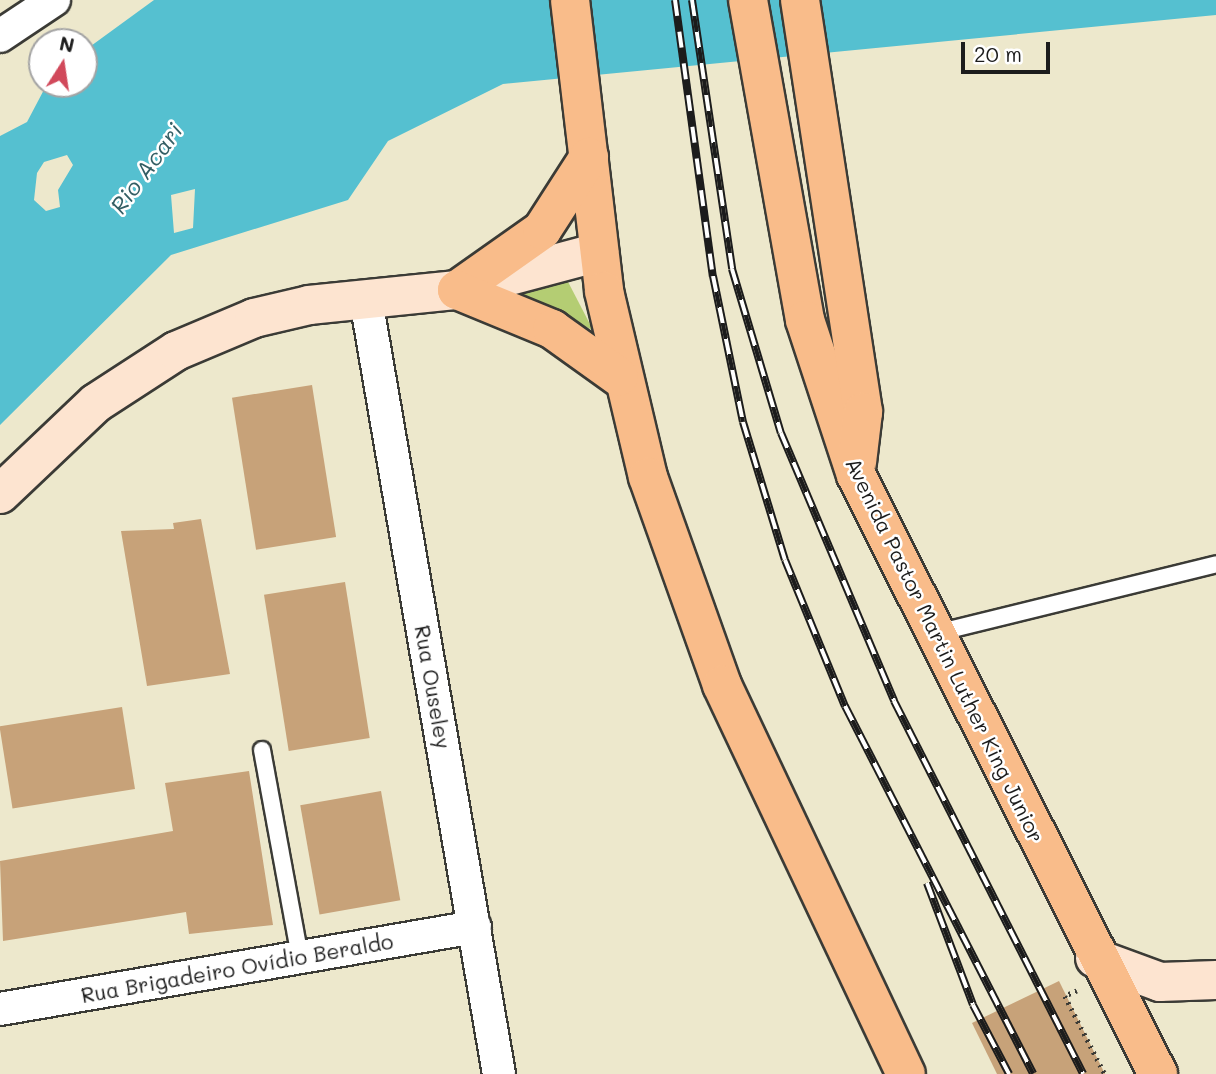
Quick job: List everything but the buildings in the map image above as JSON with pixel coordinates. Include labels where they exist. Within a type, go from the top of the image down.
[{"type":"main road","points":[[570,0],[599,253],[619,377],[722,685],[906,1074]]},
{"type":"main road","name":"Avenida Pastor Martin Luther King Junior","points":[[748,0],[764,113],[805,320],[856,475],[1095,958],[1158,1074]]},
{"type":"main road","points":[[800,0],[863,412],[856,475]]},
{"type":"main road","points":[[457,290],[542,230],[587,141]]},
{"type":"main road","points":[[457,290],[552,329],[619,377]]},
{"type":"street","points":[[0,36],[54,0]]},
{"type":"street","points":[[0,494],[96,403],[176,351],[254,318],[366,300],[457,290],[599,253]]},
{"type":"street","name":"Rua Ouseley","points":[[366,300],[499,1074]]},
{"type":"street","name":"Rua Brigadeiro Ovídio Beraldo","points":[[0,1009],[475,927]]},
{"type":"street","points":[[1095,958],[1160,982],[1216,980]]},
{"type":"lane","points":[[936,633],[1216,564]]},
{"type":"lane","points":[[262,750],[300,957]]},
{"type":"path","points":[[1085,1002],[1080,990],[1065,996],[1105,1074]]},
{"type":"green space","points":[[565,276],[593,330],[499,292]]},
{"type":"water","name":"Rio Acari","points":[[154,0],[1216,0],[1216,15],[503,84],[388,141],[348,200],[171,255],[0,425],[0,136],[27,122],[40,98],[98,98],[98,41]],"holes":[[[67,155],[73,165],[58,190],[60,207],[46,211],[34,200],[37,173],[44,162]],[[195,189],[193,228],[174,233],[171,195]]]},
{"type":"railway","points":[[675,0],[713,276],[743,422],[785,560],[845,706],[1033,1074]]},
{"type":"railway","points":[[692,0],[732,269],[781,433],[894,701],[1083,1074]]},
{"type":"railway","points":[[927,883],[973,1005],[1009,1074]]}]
